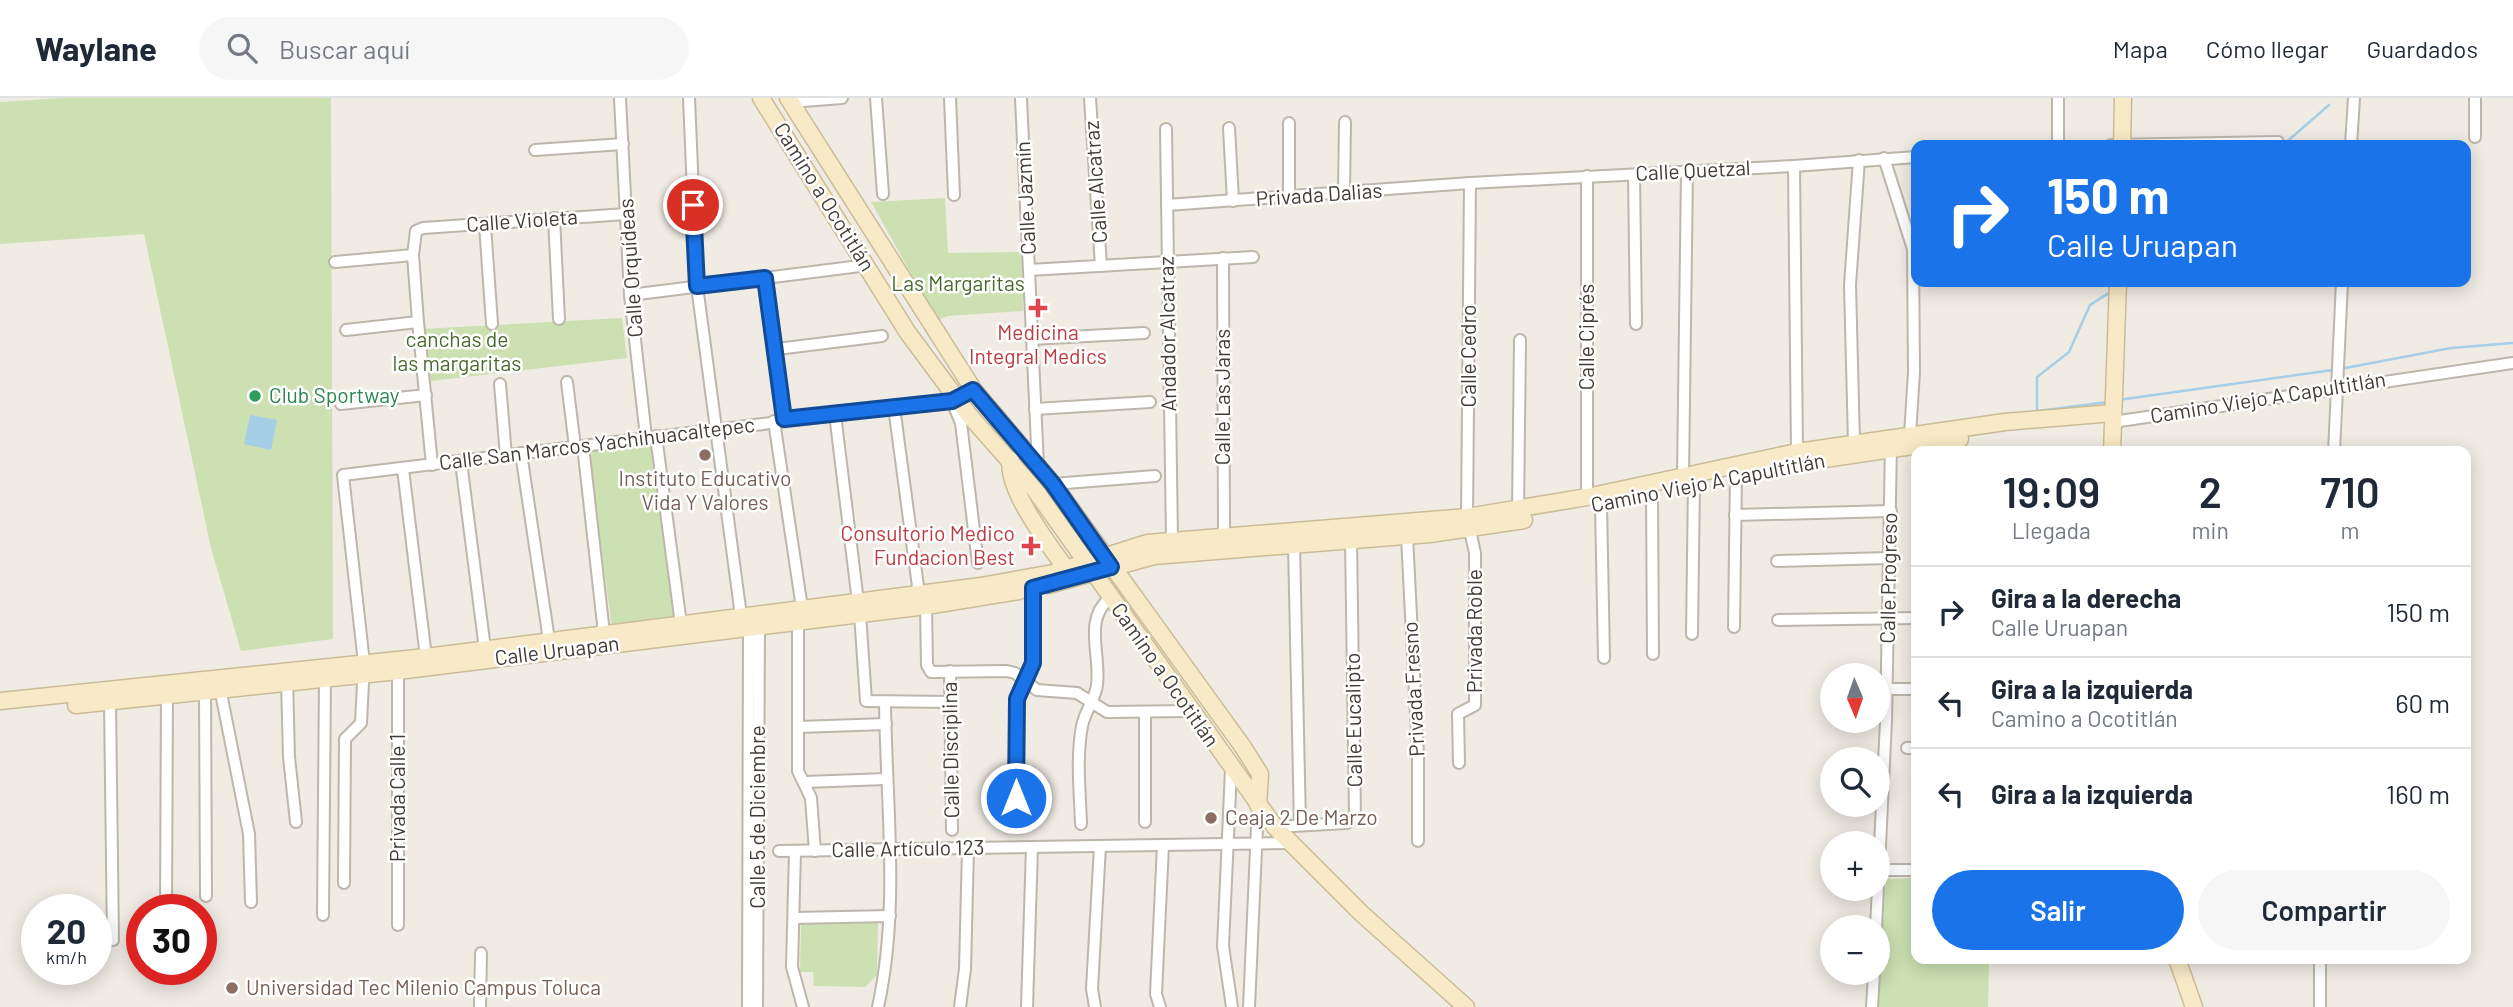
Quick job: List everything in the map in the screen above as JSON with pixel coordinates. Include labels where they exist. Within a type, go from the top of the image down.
[{"type":"main road","name":"Camino a Ocotitlán","points":[[761,98],[908,333],[955,399],[1011,460],[1090,567],[1231,770],[1275,827],[1421,970],[1466,1007]]},
{"type":"main road","points":[[2122,140],[2123,98]]},
{"type":"main road","name":"Camino a Ocotitlán","points":[[789,100],[973,390],[1053,484],[1259,771],[1258,805]]},
{"type":"main road","points":[[2112,446],[2118,287]]},
{"type":"main road","name":"Camino Viejo A Capultitlán","points":[[1107,561],[1407,536],[1594,501],[1797,452],[1854,443],[1891,444],[1910,435],[2056,416],[2113,418]]},
{"type":"main road","name":"Camino Viejo A Capultitlán","points":[[1107,561],[1135,545],[1172,539],[1470,523],[1518,511],[1652,493],[1689,479],[1736,473],[1891,444],[2113,418]]},
{"type":"main road","points":[[1011,460],[1010,470],[1017,491],[1069,573]]},
{"type":"main road","name":"Calle Uruapan","points":[[0,701],[167,689],[364,669],[398,671],[800,615],[1033,588],[1107,561]]},
{"type":"main road","name":"Calle Uruapan","points":[[923,600],[1069,573]]},
{"type":"main road","name":"Calle Uruapan","points":[[0,712],[110,701],[167,689],[212,690],[325,678],[426,657],[604,633],[681,624],[750,623]]},
{"type":"main road","points":[[2179,964],[2194,1007]]},
{"type":"street","name":"Calle Orquídeas","points":[[621,98],[630,295],[681,624]]},
{"type":"street","points":[[689,98],[697,286],[716,429],[750,623]]},
{"type":"street","points":[[789,100],[842,98]]},
{"type":"street","points":[[876,98],[883,194]]},
{"type":"street","points":[[950,98],[954,195]]},
{"type":"street","name":"Calle Jazmín","points":[[1021,98],[1038,466]]},
{"type":"street","name":"Calle Alcatraz","points":[[1090,98],[1101,266]]},
{"type":"street","points":[[2058,98],[2058,140]]},
{"type":"street","points":[[2351,140],[2354,98]]},
{"type":"street","points":[[2475,98],[2475,137]]},
{"type":"street","points":[[1345,122],[1345,193]]},
{"type":"street","points":[[1289,123],[1289,198]]},
{"type":"street","points":[[1229,128],[1233,201]]},
{"type":"street","name":"Andador Alcatraz","points":[[1166,129],[1172,539]]},
{"type":"street","points":[[535,150],[623,144]]},
{"type":"street","name":"Calle Quetzal","points":[[1470,183],[1911,157]]},
{"type":"street","points":[[1884,159],[1911,243]]},
{"type":"street","points":[[1854,443],[1850,292],[1859,160]]},
{"type":"street","points":[[1794,166],[1797,452]]},
{"type":"street","points":[[1687,172],[1692,634]]},
{"type":"street","points":[[1634,174],[1636,324]]},
{"type":"street","name":"Calle Ciprés","points":[[1587,176],[1594,501],[1604,658]]},
{"type":"street","name":"Privada Dalias","points":[[1167,205],[1470,183]]},
{"type":"street","name":"Calle Cedro","points":[[1470,183],[1470,523]]},
{"type":"street","name":"Calle Violeta","points":[[413,255],[414,235],[418,229],[626,214]]},
{"type":"street","points":[[554,218],[559,319]]},
{"type":"street","points":[[485,225],[492,324]]},
{"type":"street","points":[[335,262],[413,255],[432,465]]},
{"type":"street","points":[[1030,270],[1253,257]]},
{"type":"street","name":"Calle Las Jaras","points":[[1223,258],[1224,535]]},
{"type":"street","points":[[630,295],[867,265]]},
{"type":"street","points":[[765,278],[777,349],[779,420],[800,615],[798,771],[813,805],[815,850]]},
{"type":"street","points":[[1910,435],[1914,372],[1913,287]]},
{"type":"street","points":[[2334,446],[2342,287]]},
{"type":"street","points":[[346,330],[418,321]]},
{"type":"street","points":[[1031,339],[1144,332]]},
{"type":"street","points":[[777,349],[882,336]]},
{"type":"street","points":[[1518,511],[1520,340]]},
{"type":"street","name":"Camino Viejo A Capultitlán","points":[[2113,418],[2513,363]]},
{"type":"street","points":[[567,382],[579,446],[604,633]]},
{"type":"street","points":[[500,384],[506,456]]},
{"type":"street","name":"Calle San Marcos Yachihuacaltepec","points":[[364,669],[343,475],[955,399],[973,390]]},
{"type":"street","points":[[341,404],[426,395]]},
{"type":"street","points":[[955,399],[961,423],[978,564]]},
{"type":"street","points":[[1035,410],[1150,402]]},
{"type":"street","points":[[894,407],[923,600]]},
{"type":"street","points":[[835,414],[859,608],[864,698],[869,702],[950,702]]},
{"type":"street","name":"Calle Progreso","points":[[1888,663],[1891,444]]},
{"type":"street","points":[[522,453],[549,640]]},
{"type":"street","points":[[461,462],[485,649]]},
{"type":"street","points":[[403,469],[426,657]]},
{"type":"street","points":[[1734,627],[1736,473]]},
{"type":"street","points":[[1053,484],[1154,475]]},
{"type":"street","points":[[1652,493],[1653,654]]},
{"type":"street","points":[[1735,515],[1891,511]]},
{"type":"street","name":"Privada Roble","points":[[1459,763],[1458,714],[1475,705],[1475,553],[1470,523]]},
{"type":"street","name":"Privada Fresno","points":[[1407,536],[1418,755],[1418,841]]},
{"type":"street","name":"Calle Eucalipto","points":[[1275,827],[1347,823],[1355,817],[1351,540]]},
{"type":"street","points":[[1294,544],[1300,825]]},
{"type":"street","points":[[1777,561],[1889,558]]},
{"type":"street","points":[[1017,826],[1017,699],[1033,663],[1033,588]]},
{"type":"street","points":[[1081,824],[1081,737],[1084,715],[1091,703],[1097,682],[1097,613],[1111,598]]},
{"type":"street","name":"Calle Disciplina","points":[[923,600],[927,667],[935,673],[950,671],[952,830]]},
{"type":"street","points":[[1778,620],[1911,618]]},
{"type":"street","name":"Calle 5 de Diciembre","points":[[748,1007],[750,623]]},
{"type":"street","name":"Calle 5 de Diciembre","points":[[750,623],[757,1007]]},
{"type":"street","points":[[344,883],[345,739],[361,723],[364,669]]},
{"type":"street","points":[[950,671],[996,669],[1015,673],[1037,690],[1072,692],[1107,712],[1190,711]]},
{"type":"street","name":"Privada Calle 1","points":[[398,671],[398,925]]},
{"type":"street","points":[[323,915],[325,678]]},
{"type":"street","points":[[286,681],[289,757],[296,822]]},
{"type":"street","points":[[166,894],[167,689]]},
{"type":"street","points":[[1890,689],[1911,689]]},
{"type":"street","points":[[205,894],[212,690]]},
{"type":"street","points":[[212,690],[249,834],[251,902]]},
{"type":"street","points":[[110,701],[113,940]]},
{"type":"street","points":[[878,1007],[888,953],[890,916],[886,702]]},
{"type":"street","points":[[1145,713],[1145,822]]},
{"type":"street","points":[[799,727],[886,724]]},
{"type":"street","name":"Calle Progreso","points":[[1882,831],[1885,733]]},
{"type":"street","points":[[1231,770],[1223,946],[1232,1007]]},
{"type":"street","points":[[805,782],[886,779]]},
{"type":"street","points":[[1249,1007],[1258,805]]},
{"type":"street","name":"Calle Artículo 123","points":[[779,851],[1289,843]]},
{"type":"street","points":[[1160,1007],[1156,994],[1163,845]]},
{"type":"street","points":[[1095,1007],[1092,989],[1100,846]]},
{"type":"street","points":[[1027,1007],[1032,847]]},
{"type":"street","points":[[960,1007],[965,957],[968,848]]},
{"type":"street","points":[[795,851],[792,967],[803,1007]]},
{"type":"street","points":[[1890,870],[1911,870]]},
{"type":"street","points":[[794,918],[890,916]]},
{"type":"street","points":[[480,1007],[481,953]]},
{"type":"street","points":[[2320,964],[2320,1007]]},
{"type":"street","points":[[1872,1007],[1873,985]]},
{"type":"green space","name":"Club Sportway","points":[[63,98],[331,98],[333,639],[241,651],[211,548],[144,234],[0,244],[0,102]]},
{"type":"green space","name":"Las Margaritas","points":[[945,198],[948,253],[1022,252],[1023,311],[948,316],[937,320],[871,202]]},
{"type":"green space","name":"canchas de las margaritas","points":[[622,318],[627,358],[431,381],[422,329]]},
{"type":"green space","points":[[651,444],[674,620],[612,628],[588,451]]},
{"type":"green space","points":[[1911,878],[1911,964],[1989,964],[1988,1007],[1877,1007],[1879,985],[1890,985],[1890,915],[1883,915],[1884,901],[1890,901],[1890,879]]},
{"type":"green space","points":[[878,923],[877,975],[865,987],[814,986],[813,972],[800,972],[801,925]]},
{"type":"water","points":[[250,415],[277,420],[271,450],[244,444]]},
{"type":"waterway","points":[[2289,140],[2329,105]]},
{"type":"waterway","points":[[2037,412],[2037,377],[2069,352],[2090,305],[2112,291]]},
{"type":"waterway","points":[[2340,369],[2451,348],[2513,343]]},
{"type":"waterway","points":[[2118,400],[2333,370]]},
{"type":"waterway","points":[[2038,411],[2108,402]]},
{"type":"place","name":"Medicina Integral Medics","points":[[1038,308]]},
{"type":"place","name":"Club Sportway","points":[[255,396]]},
{"type":"place","name":"Instituto Educativo Vida Y Valores","points":[[705,455]]},
{"type":"place","name":"Consultorio Medico Fundacion Best","points":[[1031,546]]},
{"type":"place","name":"Ceaja 2 De Marzo","points":[[1211,818]]},
{"type":"place","name":"Universidad Tec Milenio Campus Toluca","points":[[232,988]]},
{"type":"route","points":[[693,205],[697,286],[765,278],[777,349],[784,419],[952,401],[973,390],[1053,484],[1111,567],[1033,588],[1033,663],[1029,674],[1020,685],[1017,699],[1016,798]]}]
